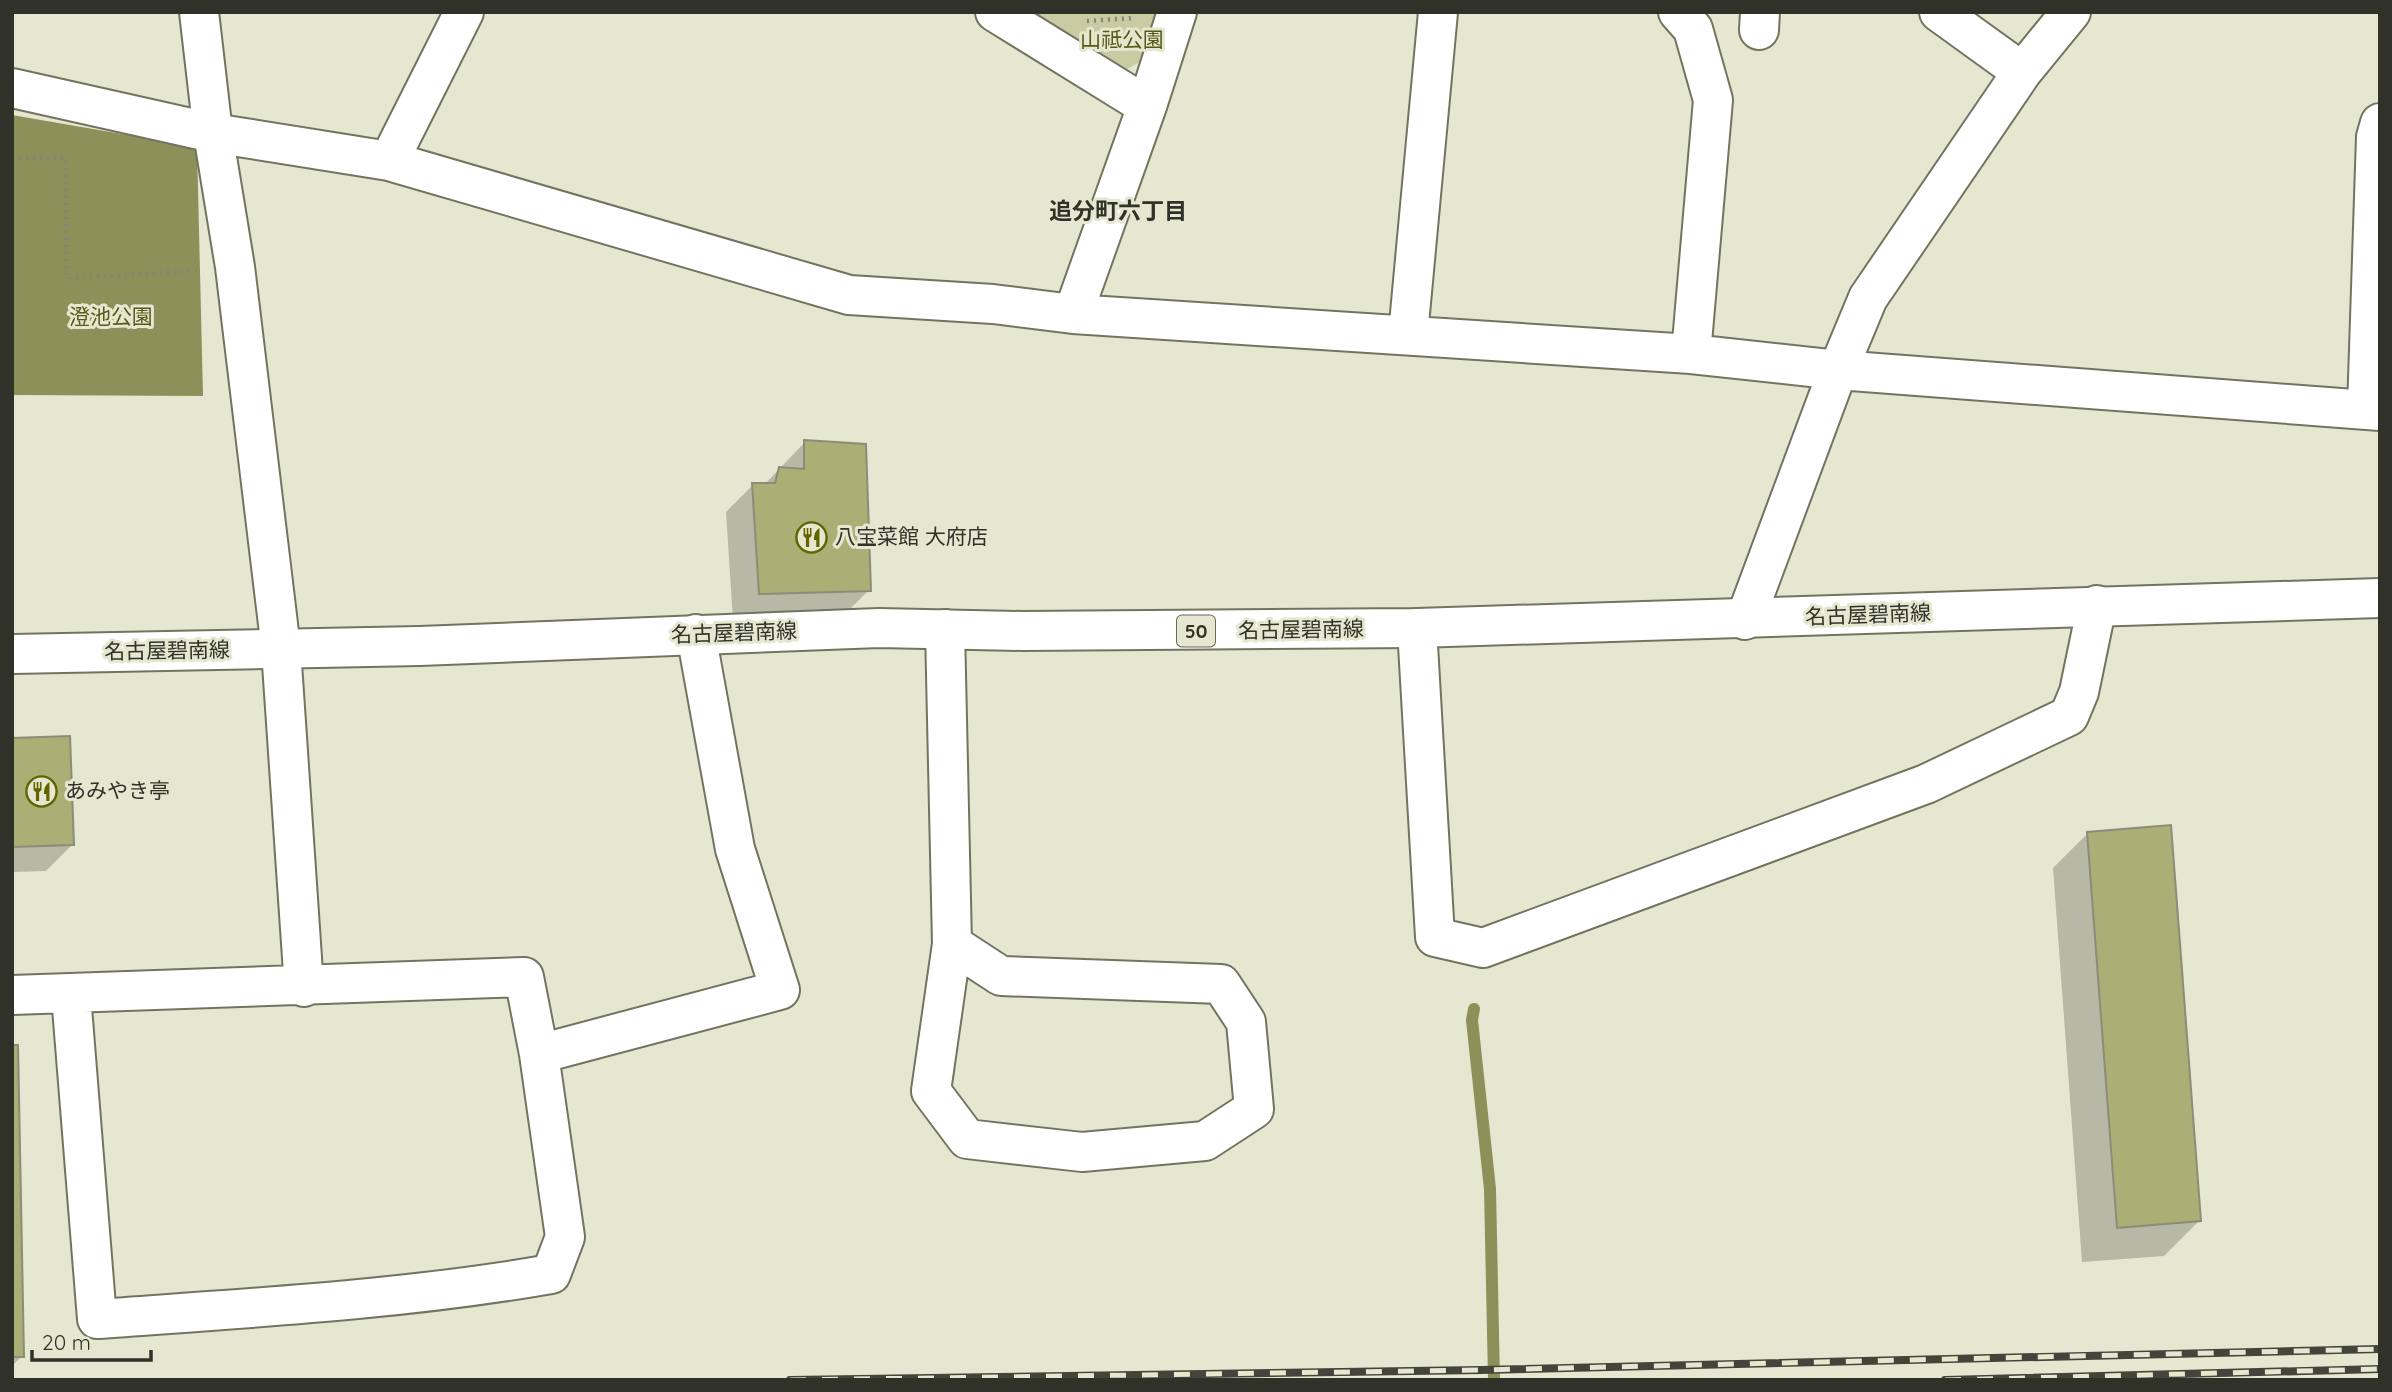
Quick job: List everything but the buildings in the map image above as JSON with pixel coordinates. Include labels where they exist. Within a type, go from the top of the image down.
[{"type":"street","points":[[200,12],[213,133],[235,267],[281,649],[304,987]]},
{"type":"street","points":[[389,162],[464,12]]},
{"type":"street","points":[[995,12],[1147,106]]},
{"type":"street","points":[[1073,314],[1147,106],[1177,12]]},
{"type":"street","points":[[1408,335],[1438,12]]},
{"type":"street","points":[[1678,12],[1693,29],[1713,100],[1691,354]]},
{"type":"street","points":[[1939,12],[2022,72]]},
{"type":"street","points":[[1745,620],[1838,370],[1868,298],[2022,72],[2071,12]]},
{"type":"street","points":[[12,88],[213,133],[389,162],[849,295],[993,303],[1073,314],[1691,354],[1838,370],[2373,411],[2376,137],[2380,123]]},
{"type":"street","name":"名古屋碧南線","points":[[12,654],[281,649],[879,628],[1417,628],[1745,620],[2097,605],[2380,598]]},
{"type":"street","points":[[1417,628],[1435,937],[1483,948],[1926,784],[2069,716],[2079,692],[2097,605]]},
{"type":"street","points":[[945,629],[952,944],[931,1091],[967,1139],[1082,1152],[1205,1142],[1254,1109],[1246,1022],[1221,984],[1001,976],[952,944]]},
{"type":"street","points":[[540,1054],[780,990],[735,849],[696,635]]},
{"type":"street","points":[[12,996],[524,977],[540,1054],[565,1237],[551,1274],[468,1289],[97,1319],[71,995]]},
{"type":"path","points":[[12,158],[65,158],[66,278],[183,273]]},
{"type":"green space","name":"山祗公園","points":[[1033,12],[1158,12],[1145,59],[1120,73]]},
{"type":"shaded area","name":"澄池公園","points":[[12,115],[197,147],[203,396],[12,395]]},
{"type":"waterway","points":[[1474,1009],[1472,1020],[1490,1189],[1494,1380]]},
{"type":"railway","points":[[790,1380],[1481,1370],[2380,1349]]},
{"type":"railway","points":[[1945,1380],[2380,1369]]},
{"type":"place","name":"八宝菜館 大府店","points":[[812,537]]},
{"type":"place","name":"あみやき亭","points":[[42,791]]},
{"type":"district","name":"追分町六丁目","points":[[1118,211]]}]
